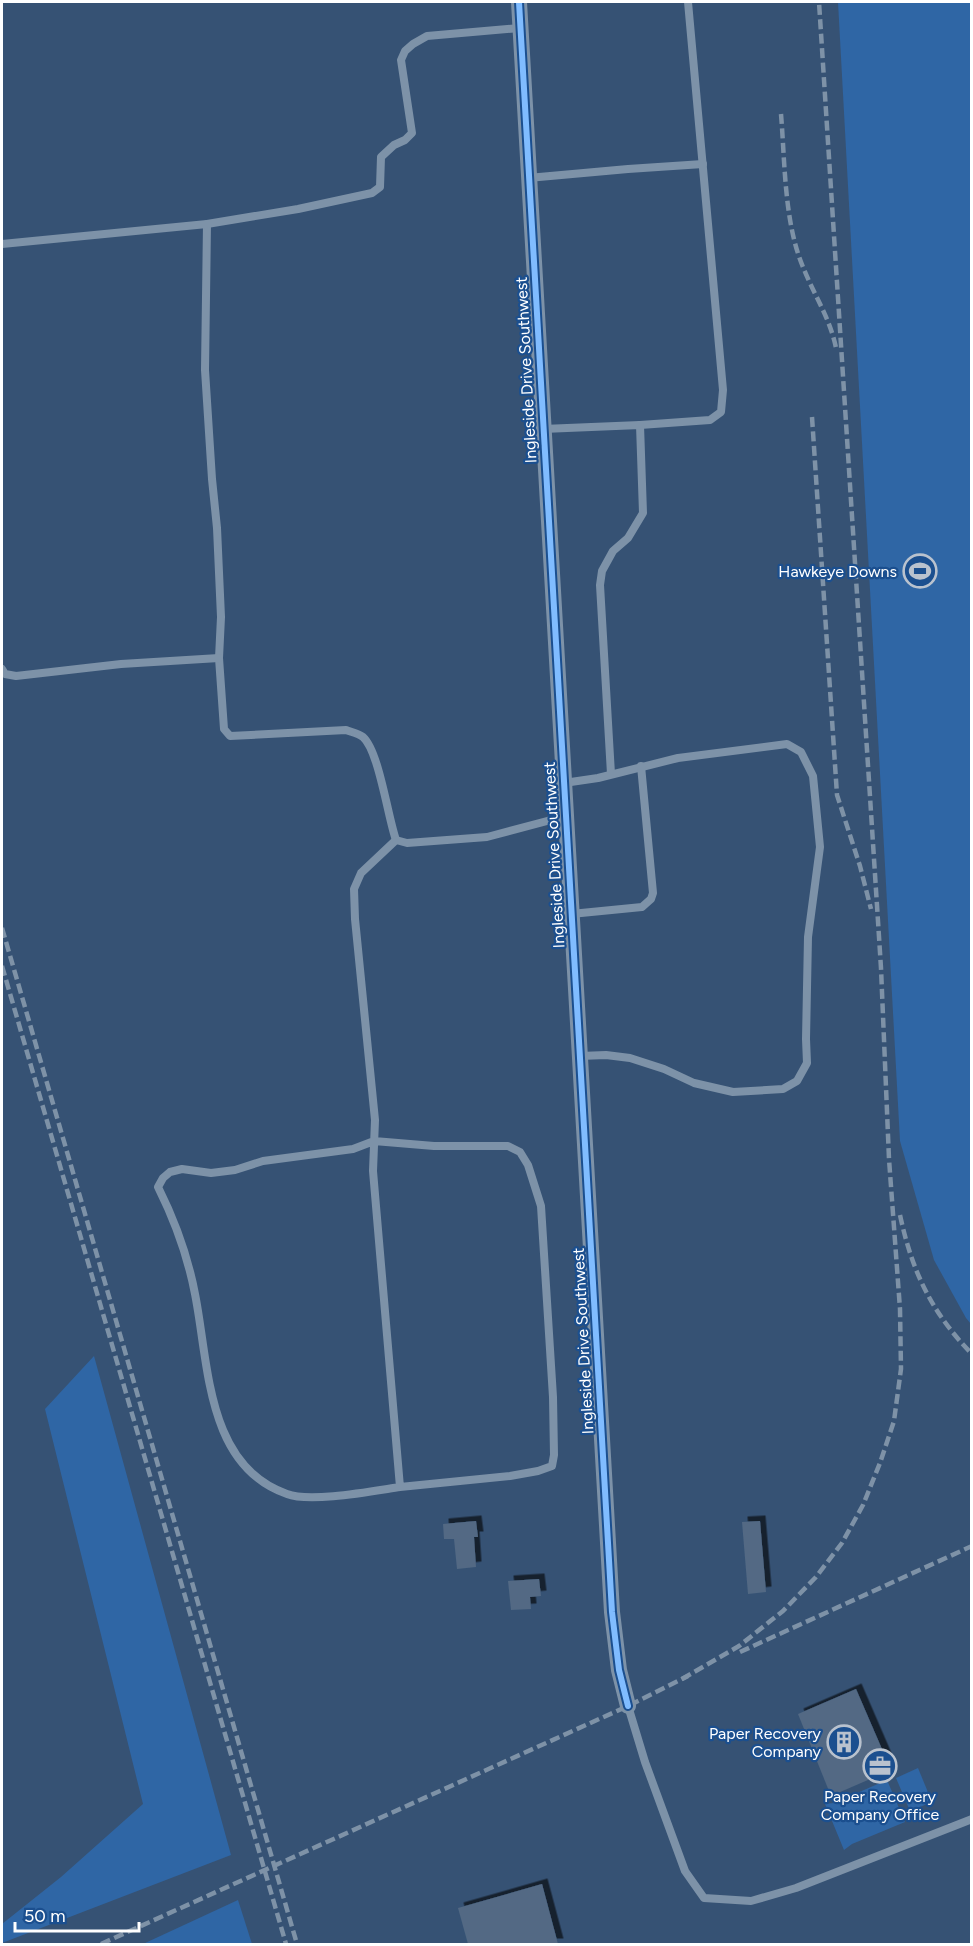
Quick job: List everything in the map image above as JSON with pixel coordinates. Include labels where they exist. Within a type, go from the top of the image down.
[{"type":"street","name":"Ingleside Drive Southwest","points":[[519,2],[612,1612],[619,1670],[628,1706]]},
{"type":"lane","points":[[543,429],[710,420],[721,412],[723,390],[688,2]]},
{"type":"lane","points":[[2,244],[207,224],[298,209],[372,193],[380,187],[381,157],[412,133],[401,60],[405,51],[427,36],[520,28]]},
{"type":"lane","points":[[528,178],[703,164]]},
{"type":"lane","points":[[207,224],[205,370],[217,528],[221,617],[219,658],[224,729],[230,736],[346,730],[363,737],[371,750],[396,840]]},
{"type":"lane","points":[[611,774],[601,578],[602,571],[613,551],[628,538],[643,513],[640,425]]},
{"type":"lane","points":[[2,669],[5,674],[16,676],[121,664],[219,658]]},
{"type":"lane","points":[[564,783],[598,778],[678,758],[787,744],[801,752],[813,776],[820,847],[808,937],[807,1063],[797,1081],[783,1089],[733,1092],[694,1083],[664,1068],[630,1058],[606,1055],[580,1056]]},
{"type":"lane","points":[[571,914],[642,907],[651,899],[653,893],[641,766]]},
{"type":"lane","points":[[396,840],[407,843],[487,837],[566,816]]},
{"type":"lane","points":[[396,840],[361,873],[354,889],[375,1120],[373,1171],[400,1487]]},
{"type":"lane","points":[[374,1141],[434,1146],[508,1146],[520,1152],[528,1165],[541,1206],[553,1397],[554,1455],[552,1466],[510,1476],[400,1487],[313,1497],[288,1495],[260,1481],[239,1462],[225,1438],[208,1377],[195,1293],[183,1245],[158,1187],[170,1172],[182,1169],[211,1173],[235,1170],[263,1161],[301,1155],[330,1154],[374,1141]]},
{"type":"lane","name":"Ingleside Drive Southwest","points":[[628,1706],[645,1762],[685,1870],[704,1898],[751,1902],[796,1888],[972,1819]]},
{"type":"shaded area","name":"Hawkeye Downs","points":[[838,2],[971,2],[971,1324],[934,1260],[900,1141]]},
{"type":"shaded area","points":[[94,1356],[231,1855],[2,1943],[2,1924],[61,1877],[143,1804],[45,1409]]},
{"type":"shaded area","points":[[918,1768],[932,1802],[910,1811],[896,1778]]},
{"type":"shaded area","points":[[887,1780],[905,1822],[852,1844],[844,1850],[825,1804],[834,1803]]},
{"type":"shaded area","points":[[238,1900],[252,1944],[143,1944]]},
{"type":"building","points":[[476,1521],[478,1537],[474,1537],[476,1567],[457,1569],[454,1539],[444,1539],[443,1524]]},
{"type":"building","points":[[760,1521],[766,1592],[748,1594],[742,1522]]},
{"type":"building","points":[[539,1579],[541,1596],[530,1597],[531,1609],[511,1610],[508,1581]]},
{"type":"building","name":"Paper Recovery Company","points":[[856,1689],[891,1770],[831,1796],[798,1714]]},
{"type":"building","points":[[542,1884],[558,1944],[468,1944],[458,1908]]},
{"type":"railway","points":[[682,1679],[739,1646],[783,1611],[816,1577],[842,1543],[863,1505],[880,1463],[894,1421],[901,1369],[900,1309],[889,1159],[881,968],[819,2]]},
{"type":"railway","points":[[781,114],[786,192],[792,231],[803,267],[826,317],[836,348]]},
{"type":"railway","points":[[812,417],[837,795],[871,909]]},
{"type":"railway","points":[[2,928],[297,1944]]},
{"type":"railway","points":[[2,966],[286,1944]]},
{"type":"railway","points":[[900,1215],[917,1273],[925,1290],[945,1322],[972,1354]]},
{"type":"railway","points":[[740,1652],[972,1546]]},
{"type":"railway","points":[[101,1944],[628,1706],[688,1676]]},
{"type":"cycle path","points":[[519,2],[612,1612],[619,1670],[628,1706]]},
{"type":"place","name":"Hawkeye Downs","points":[[920,571]]},
{"type":"place","name":"Paper Recovery Company","points":[[844,1742]]},
{"type":"place","name":"Paper Recovery Company Office","points":[[880,1766]]}]
